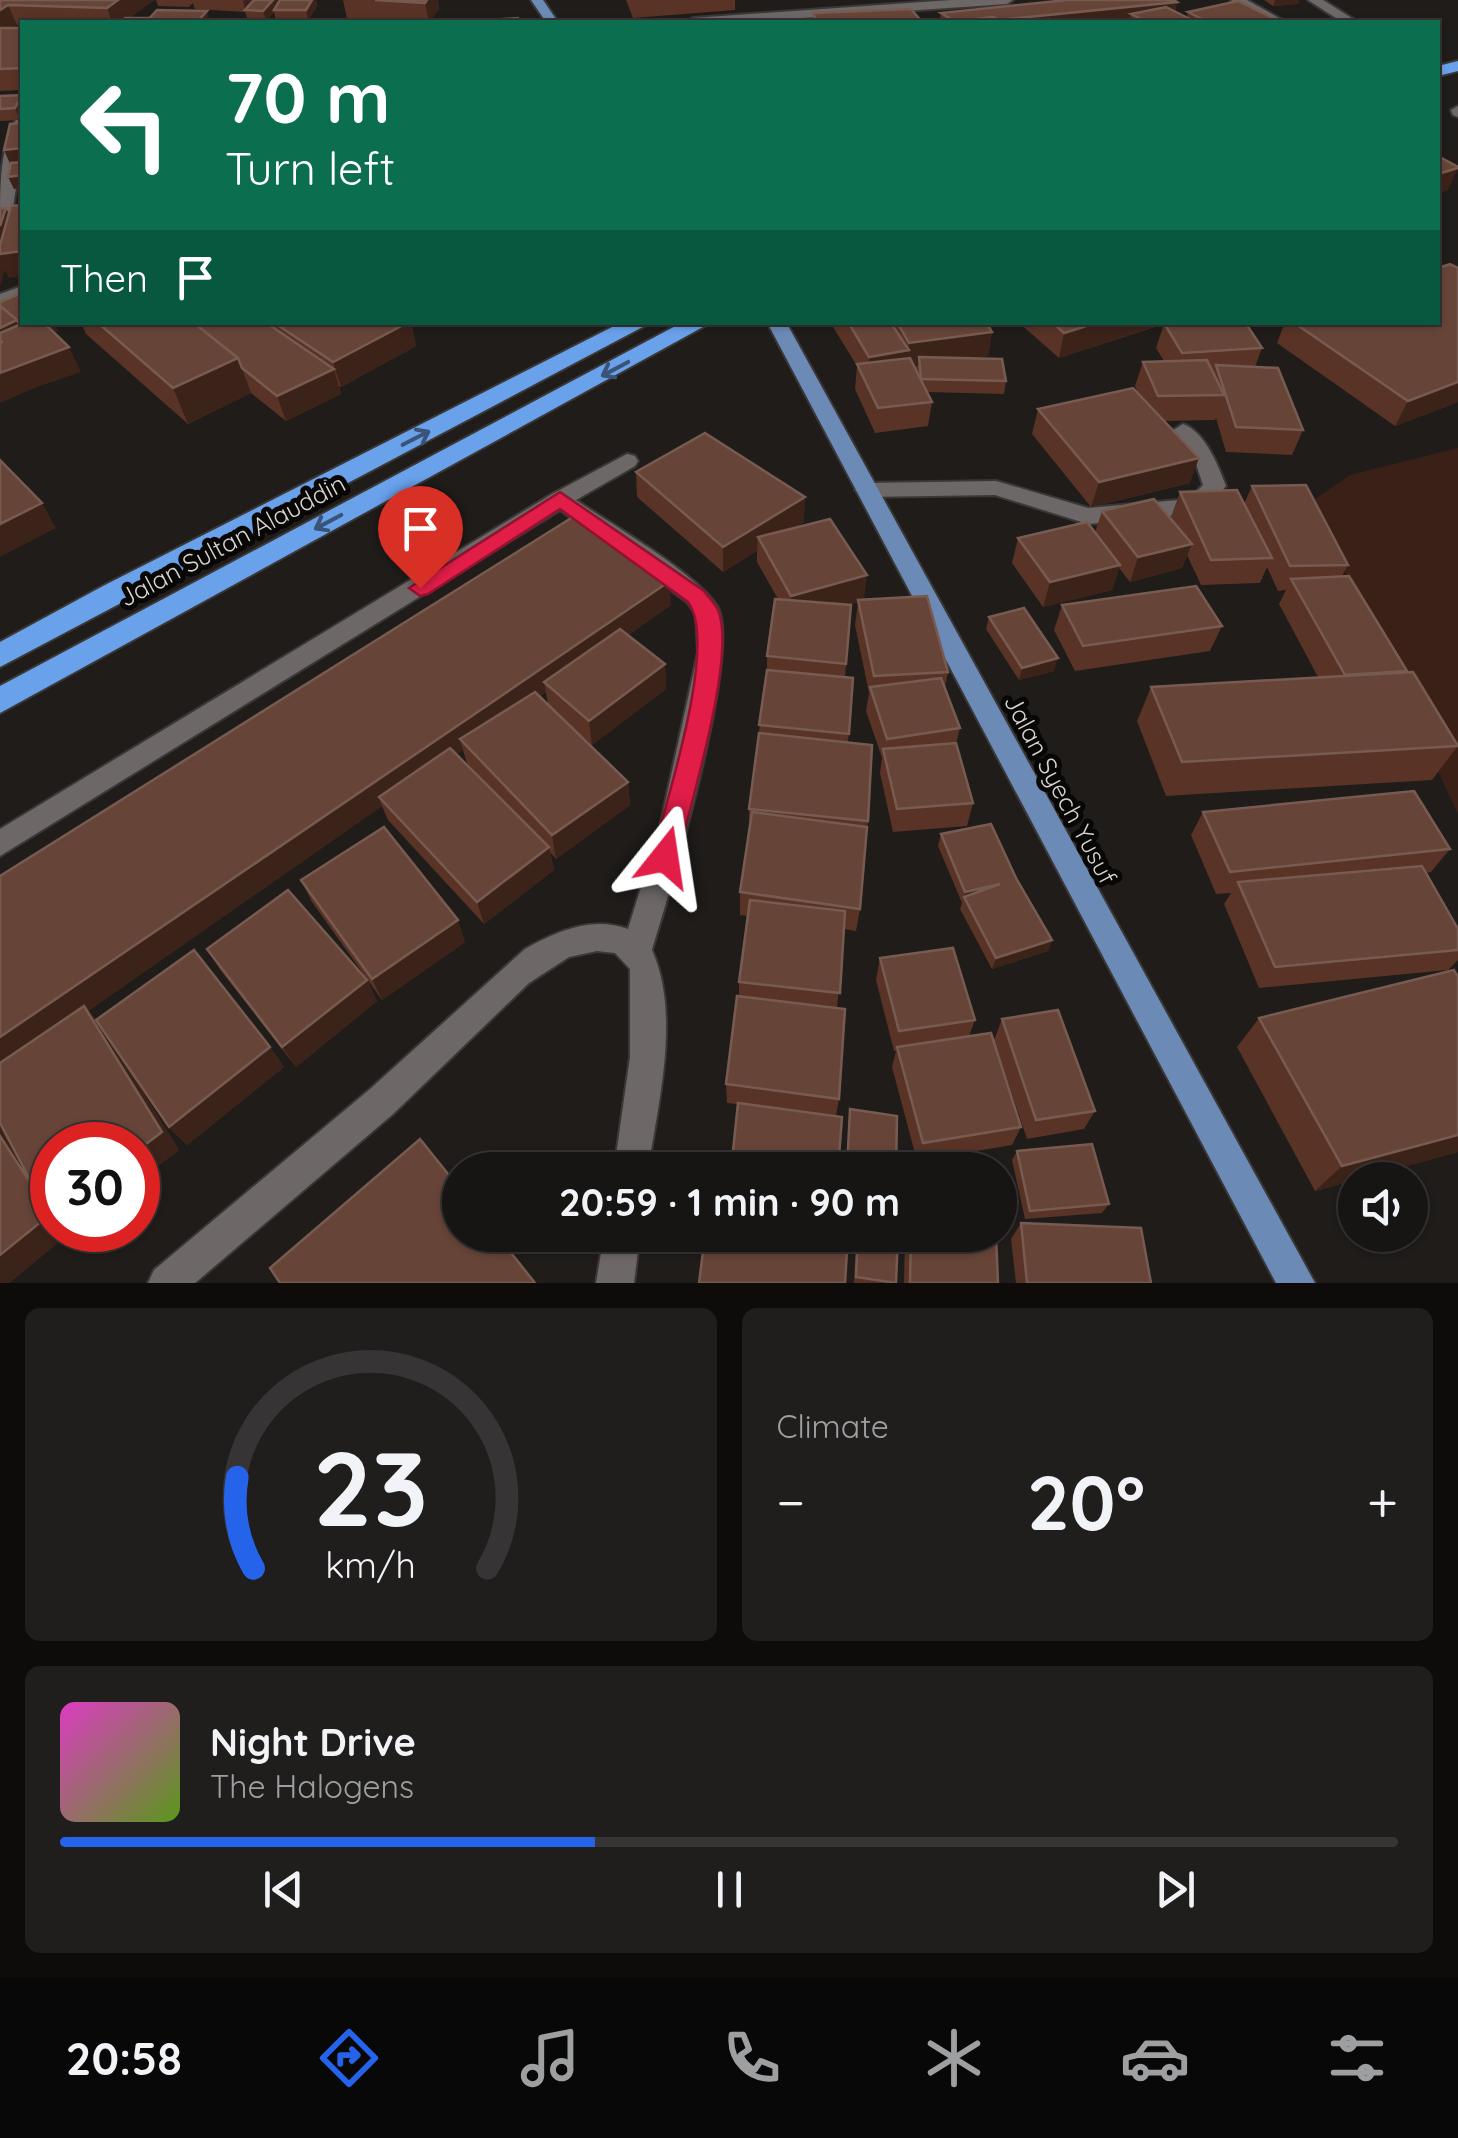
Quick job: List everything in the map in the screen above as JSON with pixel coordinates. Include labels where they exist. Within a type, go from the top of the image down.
[{"type":"highway","name":"Jalan Sultan Alauddin","points":[[10,651],[112,593],[635,325]]},
{"type":"highway","name":"Jalan Sultan Alauddin","points":[[0,700],[694,325]]},
{"type":"main road","name":"Jalan Syech Yusuf","points":[[778,325],[1296,1283]]},
{"type":"street","points":[[805,0],[816,16]]},
{"type":"street","points":[[732,20],[1007,0]]},
{"type":"street","points":[[1237,0],[1274,20]]},
{"type":"street","points":[[1314,0],[1348,20]]},
{"type":"street","points":[[9,213],[20,126]]},
{"type":"street","points":[[866,490],[996,488],[1088,516],[1180,507],[1200,501],[1215,486],[1205,460],[1183,432]]},
{"type":"street","points":[[0,844],[628,461]]},
{"type":"street","points":[[560,499],[696,596],[708,612],[712,628],[702,705],[674,826],[637,950]]},
{"type":"street","points":[[167,1283],[409,1077],[549,950],[604,938],[625,942],[637,950],[646,966],[652,999],[633,1152]]},
{"type":"street","points":[[615,1283],[620,1252]]},
{"type":"shaded area","points":[[1458,448],[1458,814],[1312,501],[1350,475]]},
{"type":"building","points":[[0,0],[118,0],[107,8],[8,5],[0,10]]},
{"type":"building","points":[[254,0],[273,0],[263,11],[245,10]]},
{"type":"building","points":[[280,0],[312,0],[306,10],[274,10]]},
{"type":"building","points":[[375,0],[427,0],[425,3]]},
{"type":"building","points":[[1067,0],[1177,2],[998,20],[953,20],[941,13]]},
{"type":"building","points":[[1238,1],[1277,20],[1204,20],[1188,12]]},
{"type":"building","points":[[1166,7],[1192,20],[1143,20],[1131,14]]},
{"type":"building","points":[[911,9],[920,20],[815,20],[813,13]]},
{"type":"building","points":[[157,10],[207,11],[199,20],[148,20]]},
{"type":"building","points":[[0,28],[20,28],[20,68],[0,69]]},
{"type":"building","points":[[20,95],[20,99],[15,108],[0,109],[0,96]]},
{"type":"building","points":[[20,123],[20,148],[4,150],[10,124]]},
{"type":"building","points":[[1440,157],[1458,167],[1440,173]]},
{"type":"building","points":[[20,162],[20,175],[8,177],[11,163]]},
{"type":"building","points":[[20,205],[20,251],[0,254],[0,245],[11,206]]},
{"type":"building","points":[[1450,264],[1458,268],[1458,382],[1408,401],[1297,325],[1440,325],[1440,267]]},
{"type":"building","points":[[20,294],[20,325],[0,306],[0,302]]},
{"type":"building","points":[[0,306],[17,320],[0,328]]},
{"type":"building","points":[[20,325],[46,325],[69,347],[0,373],[0,333]]},
{"type":"building","points":[[100,325],[197,325],[238,358],[173,388]]},
{"type":"building","points":[[269,325],[334,369],[277,396],[199,327]]},
{"type":"building","points":[[278,325],[403,325],[333,362]]},
{"type":"building","points":[[850,325],[892,325],[909,350],[869,357]]},
{"type":"building","points":[[899,325],[988,325],[992,332],[909,343]]},
{"type":"building","points":[[1055,325],[1089,325],[1064,333]]},
{"type":"building","points":[[1165,325],[1247,325],[1262,348],[1182,353]]},
{"type":"building","points":[[919,357],[1002,359],[1006,381],[921,379]]},
{"type":"building","points":[[910,358],[932,402],[878,408],[857,364]]},
{"type":"building","points":[[1207,360],[1224,395],[1158,396],[1143,362]]},
{"type":"building","points":[[1216,365],[1278,368],[1303,430],[1236,427]]},
{"type":"building","points":[[1133,388],[1199,458],[1099,482],[1038,409]]},
{"type":"building","points":[[705,433],[805,497],[723,547],[636,472]]},
{"type":"building","points":[[0,460],[42,503],[0,524]]},
{"type":"building","points":[[1306,485],[1348,565],[1290,566],[1252,486]]},
{"type":"building","points":[[1237,490],[1272,558],[1211,560],[1180,492]]},
{"type":"building","points":[[1154,499],[1192,544],[1138,557],[1102,511]]},
{"type":"building","points":[[584,510],[670,581],[0,1037],[0,876]]},
{"type":"building","points":[[830,519],[867,575],[791,596],[758,537]]},
{"type":"building","points":[[1087,522],[1120,565],[1050,582],[1018,538]]},
{"type":"building","points":[[1349,576],[1407,671],[1345,675],[1291,579]]},
{"type":"building","points":[[1196,586],[1222,626],[1083,646],[1062,605]]},
{"type":"building","points":[[927,596],[948,672],[874,676],[858,600]]},
{"type":"building","points":[[775,599],[851,605],[846,664],[767,656]]},
{"type":"building","points":[[1024,608],[1058,658],[1022,668],[989,617]]},
{"type":"building","points":[[620,629],[665,664],[589,721],[544,682]]},
{"type":"building","points":[[767,670],[853,678],[849,734],[759,725]]},
{"type":"building","points":[[1413,672],[1458,746],[1182,762],[1151,687]]},
{"type":"building","points":[[941,678],[960,728],[887,739],[870,687]]},
{"type":"building","points":[[535,692],[628,782],[552,835],[460,739]]},
{"type":"building","points":[[759,733],[872,745],[868,821],[749,809]]},
{"type":"building","points":[[956,743],[973,803],[897,809],[883,749]]},
{"type":"building","points":[[450,748],[549,847],[477,902],[379,797]]},
{"type":"building","points":[[1414,791],[1450,849],[1230,872],[1203,812]]},
{"type":"building","points":[[752,812],[867,827],[860,909],[740,892]]},
{"type":"building","points":[[991,824],[1017,880],[1052,940],[996,958],[964,897],[1000,884],[965,892],[941,834]]},
{"type":"building","points":[[384,827],[458,920],[372,979],[301,880]]},
{"type":"building","points":[[1422,866],[1458,929],[1458,950],[1275,967],[1238,882]]},
{"type":"building","points":[[288,890],[367,980],[282,1047],[207,949]]},
{"type":"building","points":[[750,900],[845,911],[840,993],[739,982]]},
{"type":"building","points":[[953,948],[975,1020],[899,1031],[880,958]]},
{"type":"building","points":[[194,950],[270,1047],[169,1127],[96,1020]]},
{"type":"building","points":[[1454,970],[1458,977],[1458,1135],[1357,1162],[1340,1162],[1259,1018]]},
{"type":"building","points":[[737,996],[845,1009],[839,1099],[726,1084]]},
{"type":"building","points":[[84,1006],[156,1122],[30,1122],[30,1180],[0,1123],[0,1063]]},
{"type":"building","points":[[1058,1010],[1095,1111],[1036,1120],[1002,1019]]},
{"type":"building","points":[[991,1033],[1021,1127],[923,1143],[897,1047]]},
{"type":"building","points":[[738,1103],[842,1117],[839,1152],[733,1152]]},
{"type":"building","points":[[850,1109],[897,1116],[896,1152],[848,1152]]},
{"type":"building","points":[[0,1136],[30,1183],[30,1231],[0,1255]]},
{"type":"building","points":[[420,1139],[442,1166],[442,1252],[510,1252],[535,1283],[280,1283],[270,1268]]},
{"type":"building","points":[[1092,1144],[1109,1204],[1030,1211],[1017,1151]]},
{"type":"building","points":[[1021,1223],[1141,1228],[1151,1283],[1027,1283]]},
{"type":"building","points":[[703,1252],[847,1252],[845,1283],[699,1283]]},
{"type":"building","points":[[857,1252],[897,1252],[896,1283],[856,1277]]},
{"type":"building","points":[[911,1252],[997,1252],[998,1283],[910,1283]]},
{"type":"route","points":[[420,588],[560,499],[696,596],[708,612],[711,652],[665,857]]}]
